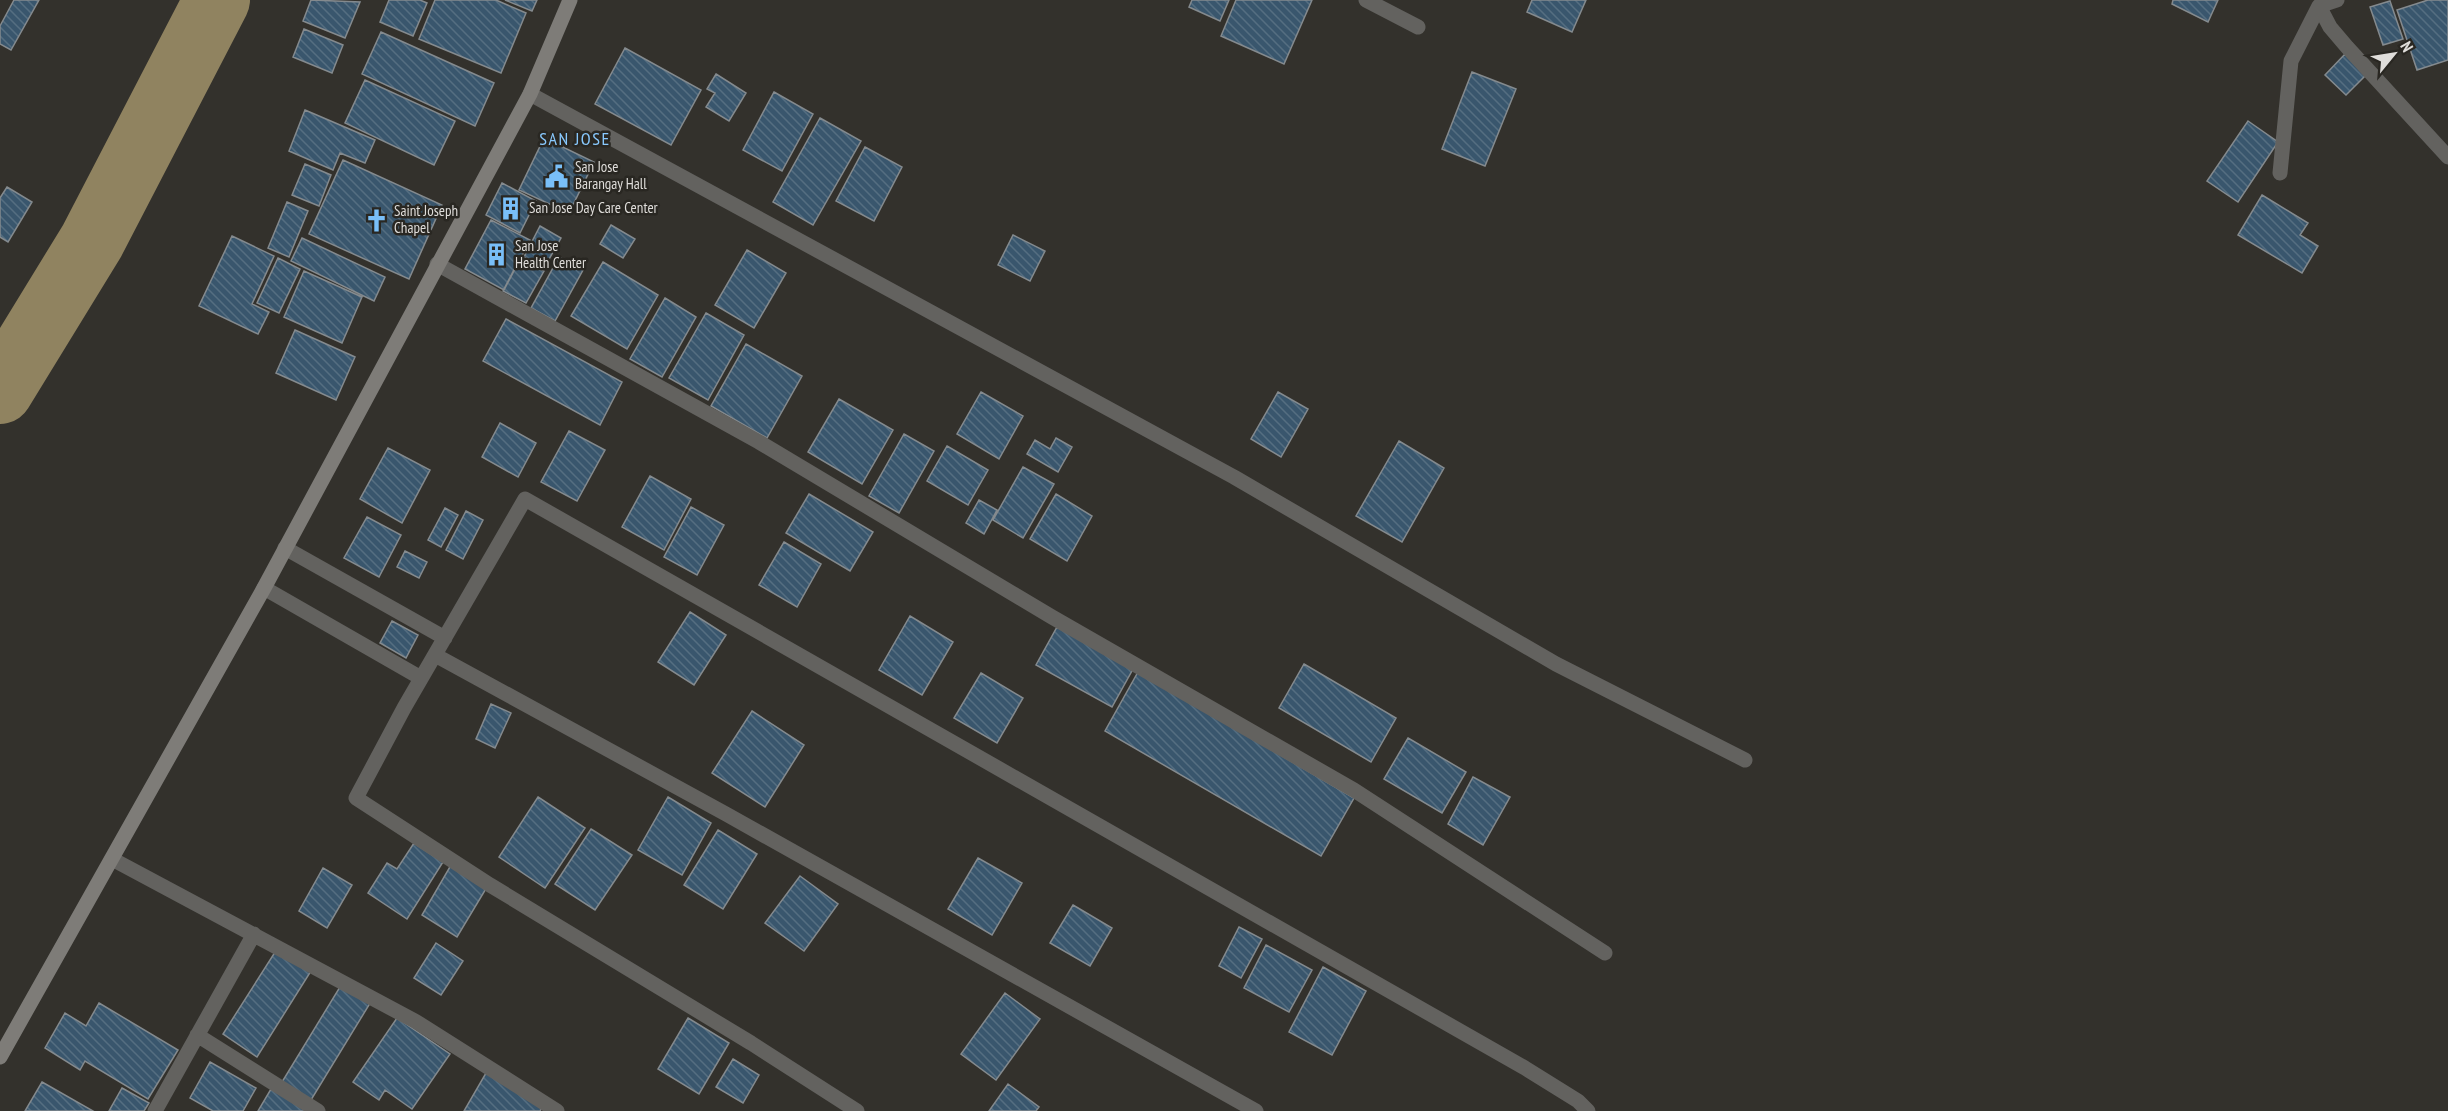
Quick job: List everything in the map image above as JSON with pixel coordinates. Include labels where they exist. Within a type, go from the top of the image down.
[{"type":"street","points":[[0,1057],[264,588],[530,94],[570,0]]},
{"type":"street","points":[[1366,0],[1418,27]]},
{"type":"street","points":[[2280,173],[2291,61],[2319,6],[2337,0]]},
{"type":"street","points":[[2319,6],[2330,27],[2347,47],[2448,157]]},
{"type":"street","points":[[530,94],[1234,477],[1556,664],[1745,760]]},
{"type":"street","points":[[437,264],[759,442],[1052,617],[1354,790],[1605,953]]},
{"type":"street","points":[[857,1111],[751,1043],[490,885],[356,798],[421,678],[525,499],[1525,1068],[1578,1101],[1588,1111]]},
{"type":"street","points":[[285,548],[444,638]]},
{"type":"street","points":[[264,588],[421,678]]},
{"type":"street","points":[[435,655],[726,814],[1256,1111]]},
{"type":"street","points":[[112,859],[416,1021],[557,1111]]},
{"type":"street","points":[[155,1111],[254,934]]},
{"type":"street","points":[[197,1035],[318,1111]]},
{"type":"building","points":[[14,0],[39,0],[11,50],[0,44],[0,26]]},
{"type":"building","points":[[311,0],[360,2],[345,38],[303,21]]},
{"type":"building","points":[[389,0],[420,0],[427,3],[413,36],[380,22]]},
{"type":"building","points":[[435,0],[496,0],[526,13],[501,73],[419,39]]},
{"type":"building","points":[[505,0],[537,0],[532,11]]},
{"type":"building","points":[[1192,0],[1229,0],[1220,21],[1189,7]]},
{"type":"building","points":[[1236,0],[1312,0],[1284,64],[1221,36]]},
{"type":"building","points":[[1532,0],[1586,0],[1572,32],[1527,12]]},
{"type":"building","points":[[2173,0],[2218,0],[2208,22],[2172,4]]},
{"type":"building","points":[[2428,0],[2448,0],[2448,60],[2417,70],[2397,10]]},
{"type":"building","points":[[2390,1],[2403,39],[2383,45],[2370,7]]},
{"type":"building","points":[[304,29],[343,45],[332,73],[293,57]]},
{"type":"building","points":[[381,32],[494,83],[475,126],[362,74]]},
{"type":"building","points":[[625,48],[701,90],[671,145],[595,104]]},
{"type":"building","points":[[2345,54],[2366,75],[2346,95],[2325,75]]},
{"type":"building","points":[[1472,72],[1516,89],[1485,166],[1442,149]]},
{"type":"building","points":[[716,74],[746,93],[729,121],[706,107],[715,93],[707,89]]},
{"type":"building","points":[[365,80],[455,121],[434,165],[345,123]]},
{"type":"building","points":[[774,92],[813,114],[782,171],[743,150]]},
{"type":"building","points":[[305,110],[375,140],[365,163],[340,153],[333,170],[289,151]]},
{"type":"building","points":[[820,118],[861,141],[813,225],[773,202]]},
{"type":"building","points":[[2248,121],[2278,142],[2238,202],[2207,181]]},
{"type":"building","name":"San Jose Barangay Hall","points":[[544,138],[594,162],[569,213],[519,190]]},
{"type":"building","points":[[865,147],[902,167],[874,221],[836,201]]},
{"type":"building","name":"Saint Joseph Chapel","points":[[343,160],[442,205],[409,279],[309,234]]},
{"type":"building","points":[[305,164],[331,175],[319,206],[292,195]]},
{"type":"building","name":"San Jose Day Care Center","points":[[502,183],[536,201],[520,233],[486,215]]},
{"type":"building","points":[[7,187],[32,202],[8,242],[0,237],[0,198]]},
{"type":"building","points":[[2262,195],[2308,223],[2300,235],[2318,246],[2302,273],[2238,235]]},
{"type":"building","points":[[287,202],[308,211],[289,257],[268,248]]},
{"type":"building","name":"San Jose Health Center","points":[[491,220],[530,240],[504,290],[465,269]]},
{"type":"building","points":[[611,225],[635,239],[623,258],[600,244]]},
{"type":"building","points":[[540,226],[561,238],[544,268],[524,257]]},
{"type":"building","points":[[1013,235],[1045,251],[1030,281],[998,265]]},
{"type":"building","points":[[232,236],[274,256],[252,304],[269,312],[258,334],[199,306]]},
{"type":"building","points":[[302,238],[385,277],[374,301],[291,261]]},
{"type":"building","points":[[747,250],[786,273],[754,328],[715,305]]},
{"type":"building","points":[[559,257],[583,270],[555,321],[531,308]]},
{"type":"building","points":[[278,258],[300,269],[279,313],[257,303]]},
{"type":"building","points":[[520,258],[544,271],[526,303],[503,291]]},
{"type":"building","points":[[603,262],[658,295],[627,349],[571,316]]},
{"type":"building","points":[[304,271],[362,297],[342,343],[284,317]]},
{"type":"building","points":[[665,298],[696,317],[662,377],[630,359]]},
{"type":"building","points":[[706,313],[744,335],[708,400],[669,378]]},
{"type":"building","points":[[506,319],[622,382],[600,425],[483,361]]},
{"type":"building","points":[[295,330],[355,357],[336,400],[276,373]]},
{"type":"building","points":[[746,344],[802,376],[767,438],[711,406]]},
{"type":"building","points":[[981,392],[1023,416],[999,459],[957,434]]},
{"type":"building","points":[[1278,392],[1308,409],[1281,457],[1251,439]]},
{"type":"building","points":[[839,399],[893,430],[862,484],[808,452]]},
{"type":"building","points":[[500,423],[536,443],[518,477],[482,457]]},
{"type":"building","points":[[569,431],[605,450],[577,501],[541,482]]},
{"type":"building","points":[[904,434],[934,451],[899,513],[869,496]]},
{"type":"building","points":[[1056,438],[1072,447],[1058,472],[1027,454],[1035,440],[1050,449]]},
{"type":"building","points":[[1399,441],[1444,468],[1402,542],[1356,516]]},
{"type":"building","points":[[947,446],[988,470],[968,505],[927,481]]},
{"type":"building","points":[[388,448],[430,470],[402,523],[360,499]]},
{"type":"building","points":[[1023,467],[1054,484],[1023,538],[993,520]]},
{"type":"building","points":[[650,476],[691,499],[664,550],[622,527]]},
{"type":"building","points":[[809,494],[873,532],[850,571],[786,533]]},
{"type":"building","points":[[1056,494],[1092,516],[1067,561],[1030,539]]},
{"type":"building","points":[[979,500],[997,510],[984,534],[966,523]]},
{"type":"building","points":[[691,507],[724,525],[697,575],[664,557]]},
{"type":"building","points":[[445,508],[458,515],[441,547],[428,540]]},
{"type":"building","points":[[466,511],[483,520],[463,559],[446,550]]},
{"type":"building","points":[[367,517],[401,535],[379,577],[344,558]]},
{"type":"building","points":[[784,542],[821,564],[797,607],[759,585]]},
{"type":"building","points":[[405,551],[427,562],[419,578],[397,567]]},
{"type":"building","points":[[690,612],[726,635],[694,685],[658,662]]},
{"type":"building","points":[[910,616],[953,642],[922,695],[879,670]]},
{"type":"building","points":[[392,621],[418,635],[406,658],[380,643]]},
{"type":"building","points":[[1057,627],[1133,669],[1112,707],[1036,665]]},
{"type":"building","points":[[1304,664],[1396,718],[1371,762],[1279,708]]},
{"type":"building","points":[[1138,672],[1354,798],[1321,856],[1105,731]]},
{"type":"building","points":[[981,673],[1023,698],[997,743],[954,718]]},
{"type":"building","points":[[491,704],[511,713],[495,748],[476,739]]},
{"type":"building","points":[[752,711],[804,745],[765,807],[712,773]]},
{"type":"building","points":[[1408,738],[1466,772],[1442,813],[1384,779]]},
{"type":"building","points":[[1473,777],[1510,797],[1483,845],[1448,824]]},
{"type":"building","points":[[538,797],[585,828],[545,888],[499,857]]},
{"type":"building","points":[[668,797],[711,823],[682,875],[638,850]]},
{"type":"building","points":[[591,829],[632,855],[595,910],[555,884]]},
{"type":"building","points":[[718,830],[757,854],[723,909],[684,885]]},
{"type":"building","points":[[414,843],[443,862],[407,919],[368,893],[387,863],[397,869]]},
{"type":"building","points":[[978,858],[1022,883],[992,935],[948,909]]},
{"type":"building","points":[[451,865],[487,887],[457,937],[422,915]]},
{"type":"building","points":[[323,868],[352,885],[327,928],[299,911]]},
{"type":"building","points":[[800,876],[838,904],[804,951],[765,923]]},
{"type":"building","points":[[1073,905],[1112,928],[1090,966],[1050,943]]},
{"type":"building","points":[[1239,927],[1262,939],[1241,978],[1219,966]]},
{"type":"building","points":[[436,943],[463,961],[441,995],[414,978]]},
{"type":"building","points":[[1266,945],[1312,970],[1289,1012],[1244,988]]},
{"type":"building","points":[[277,949],[311,971],[257,1057],[223,1034]]},
{"type":"building","points":[[1323,967],[1366,991],[1332,1055],[1289,1032]]},
{"type":"building","points":[[343,982],[372,1000],[311,1100],[282,1082]]},
{"type":"building","points":[[1005,993],[1040,1019],[996,1080],[961,1054]]},
{"type":"building","points":[[99,1003],[178,1050],[148,1099],[85,1061],[80,1070],[45,1048],[65,1013],[86,1026]]},
{"type":"building","points":[[397,1018],[450,1054],[412,1109],[385,1090],[379,1100],[353,1082]]},
{"type":"building","points":[[688,1018],[729,1043],[699,1094],[658,1069]]},
{"type":"building","points":[[733,1059],[759,1075],[743,1103],[716,1087]]},
{"type":"building","points":[[210,1062],[256,1088],[243,1111],[213,1111],[190,1098]]},
{"type":"building","points":[[486,1073],[543,1106],[540,1111],[464,1111]]},
{"type":"building","points":[[42,1082],[93,1111],[25,1111]]},
{"type":"building","points":[[1008,1084],[1039,1107],[1036,1111],[989,1111]]},
{"type":"building","points":[[122,1088],[149,1103],[144,1111],[109,1111]]},
{"type":"building","points":[[271,1089],[309,1111],[258,1111]]},
{"type":"waterway","points":[[0,391],[92,241],[217,0]]},
{"type":"place","name":"San Jose Barangay Hall","points":[[557,176]]},
{"type":"place","name":"San Jose Day Care Center","points":[[511,208]]},
{"type":"place","name":"Saint Joseph Chapel","points":[[376,220]]},
{"type":"place","name":"San Jose Health Center","points":[[497,255]]},
{"type":"district","name":"SAN JOSE","points":[[575,139]]}]
